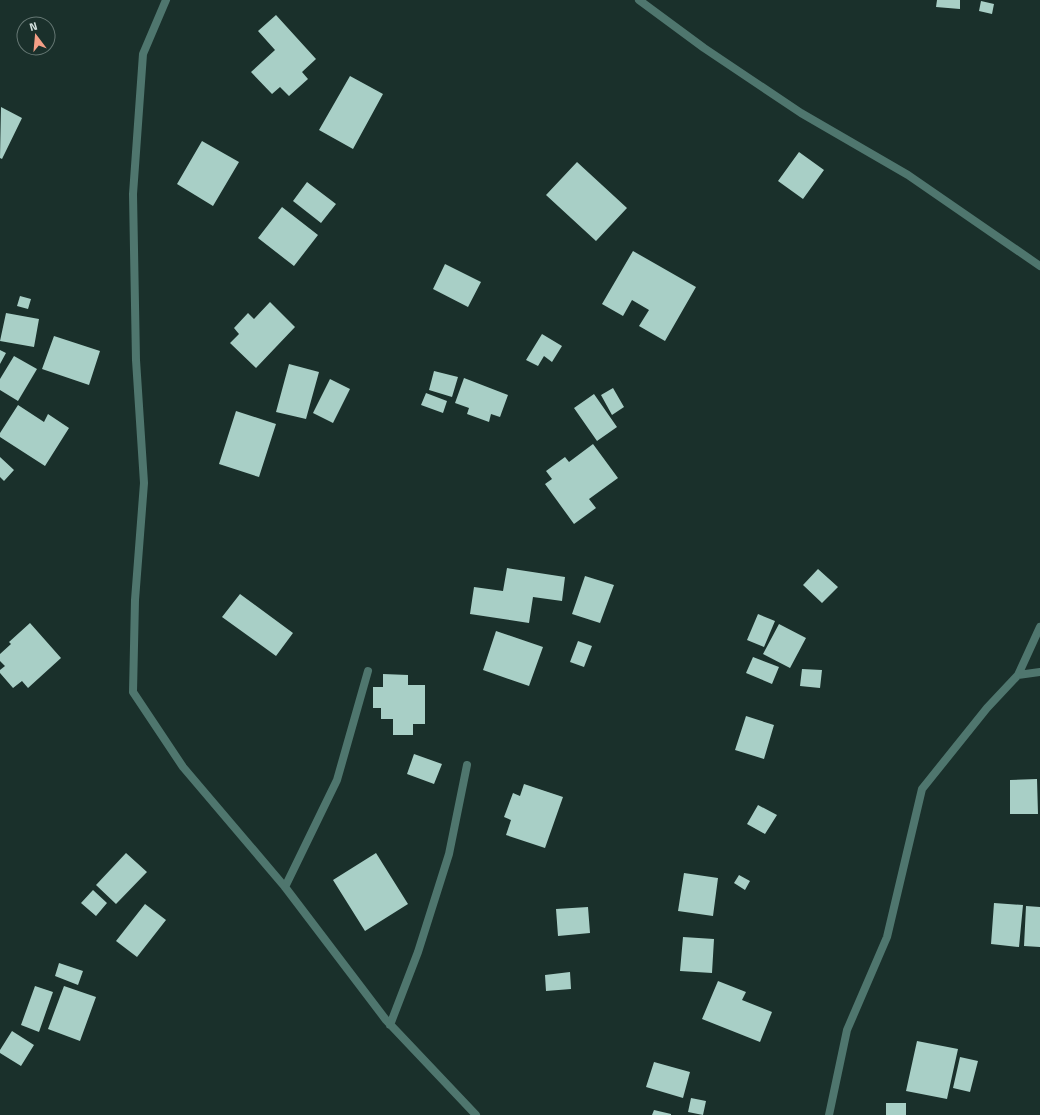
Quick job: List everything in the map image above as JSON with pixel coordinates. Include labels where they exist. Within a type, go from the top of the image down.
[{"type":"street","points":[[166,0],[143,54],[133,194],[136,360],[144,482],[135,600],[133,692],[183,767],[285,887],[390,1025],[476,1115]]},
{"type":"street","points":[[639,0],[704,48],[794,108],[908,175],[1040,266]]},
{"type":"street","points":[[829,1115],[847,1030],[887,937],[922,789],[987,708],[1018,675],[1040,627]]},
{"type":"street","points":[[285,887],[337,780],[368,671]]},
{"type":"street","points":[[1018,675],[1040,672]]},
{"type":"street","points":[[390,1025],[418,952],[449,854],[467,765]]},
{"type":"building","points":[[937,0],[960,0],[960,9],[936,7]]},
{"type":"building","points":[[981,1],[994,4],[992,14],[979,11]]},
{"type":"building","points":[[276,15],[316,59],[302,72],[308,79],[289,96],[280,87],[272,94],[251,72],[275,50],[258,31]]},
{"type":"building","points":[[350,76],[383,94],[353,149],[319,130]]},
{"type":"building","points":[[1,107],[22,118],[2,159],[0,158]]},
{"type":"building","points":[[202,141],[239,162],[213,206],[177,184]]},
{"type":"building","points":[[799,152],[824,170],[803,199],[778,181]]},
{"type":"building","points":[[577,162],[627,208],[596,241],[546,195]]},
{"type":"building","points":[[307,182],[336,204],[321,223],[293,201]]},
{"type":"building","points":[[282,207],[318,235],[294,266],[258,238]]},
{"type":"building","points":[[633,251],[696,287],[665,341],[639,326],[649,310],[632,300],[623,316],[602,304]]},
{"type":"building","points":[[445,264],[481,282],[468,307],[433,289]]},
{"type":"building","points":[[20,296],[31,299],[28,309],[17,306]]},
{"type":"building","points":[[270,302],[295,327],[256,368],[230,343],[239,334],[234,328],[248,313],[254,319]]},
{"type":"building","points":[[6,313],[39,319],[34,347],[0,341]]},
{"type":"building","points":[[542,334],[562,346],[552,362],[544,356],[538,366],[526,360]]},
{"type":"building","points":[[54,336],[100,351],[89,385],[42,369]]},
{"type":"building","points":[[0,350],[6,353],[0,364]]},
{"type":"building","points":[[14,356],[37,369],[18,401],[0,390],[0,379]]},
{"type":"building","points":[[289,364],[319,372],[306,419],[276,412]]},
{"type":"building","points":[[434,371],[458,377],[452,397],[429,390]]},
{"type":"building","points":[[464,378],[508,395],[500,417],[491,414],[489,422],[467,414],[469,408],[455,403]]},
{"type":"building","points":[[330,379],[350,389],[333,423],[313,413]]},
{"type":"building","points":[[613,388],[624,407],[612,415],[601,395]]},
{"type":"building","points":[[426,393],[447,401],[443,413],[421,405]]},
{"type":"building","points":[[594,394],[617,427],[597,441],[574,408]]},
{"type":"building","points":[[18,405],[44,422],[48,414],[69,428],[45,466],[0,437],[0,433]]},
{"type":"building","points":[[236,411],[276,424],[259,477],[219,464]]},
{"type":"building","points":[[593,444],[618,478],[589,499],[596,508],[574,524],[545,484],[552,479],[546,471],[565,457],[569,462]]},
{"type":"building","points":[[0,457],[14,470],[4,481],[0,477]]},
{"type":"building","points":[[507,568],[565,577],[562,601],[533,597],[529,623],[470,614],[474,587],[503,591]]},
{"type":"building","points":[[818,569],[838,587],[822,603],[803,585]]},
{"type":"building","points":[[585,576],[614,585],[600,623],[572,614]]},
{"type":"building","points":[[240,594],[293,633],[276,656],[222,617]]},
{"type":"building","points":[[758,614],[775,621],[764,647],[747,640]]},
{"type":"building","points":[[30,623],[61,658],[28,688],[22,681],[13,688],[0,673],[0,670],[5,666],[0,661],[0,654],[11,644],[9,642]]},
{"type":"building","points":[[779,624],[806,638],[790,668],[763,654]]},
{"type":"building","points":[[496,631],[543,647],[529,686],[483,670]]},
{"type":"building","points":[[578,641],[592,646],[584,667],[570,662]]},
{"type":"building","points":[[753,657],[779,667],[772,684],[746,673]]},
{"type":"building","points":[[802,669],[822,670],[820,688],[800,686]]},
{"type":"building","points":[[383,674],[408,675],[408,685],[425,685],[425,724],[413,724],[413,735],[393,735],[393,719],[381,719],[381,708],[373,708],[373,687],[383,687]]},
{"type":"building","points":[[746,716],[774,725],[764,759],[735,750]]},
{"type":"building","points":[[414,754],[442,764],[434,784],[407,774]]},
{"type":"building","points":[[1037,779],[1038,814],[1010,814],[1010,780]]},
{"type":"building","points":[[524,784],[563,797],[545,848],[506,835],[511,820],[504,817],[513,793],[520,796]]},
{"type":"building","points":[[758,805],[777,815],[765,834],[747,824]]},
{"type":"building","points":[[126,853],[147,872],[116,904],[96,885]]},
{"type":"building","points":[[376,853],[408,904],[365,931],[333,880]]},
{"type":"building","points":[[684,873],[718,878],[713,916],[678,911]]},
{"type":"building","points":[[739,875],[750,881],[745,890],[734,883]]},
{"type":"building","points":[[93,890],[107,903],[96,916],[81,903]]},
{"type":"building","points":[[994,903],[1023,905],[1019,947],[991,944]]},
{"type":"building","points":[[145,904],[166,920],[137,957],[116,941]]},
{"type":"building","points":[[1026,906],[1040,907],[1040,947],[1024,946]]},
{"type":"building","points":[[588,907],[590,933],[558,936],[556,909]]},
{"type":"building","points":[[683,937],[714,939],[712,973],[680,971]]},
{"type":"building","points":[[59,963],[83,971],[78,985],[55,976]]},
{"type":"building","points":[[570,972],[571,989],[546,991],[545,975]]},
{"type":"building","points":[[718,981],[746,992],[742,1000],[772,1012],[760,1042],[702,1019]]},
{"type":"building","points":[[35,986],[53,992],[39,1032],[21,1025]]},
{"type":"building","points":[[64,986],[96,997],[80,1041],[48,1029]]},
{"type":"building","points":[[12,1031],[34,1045],[21,1066],[0,1053],[0,1050]]},
{"type":"building","points":[[917,1041],[958,1049],[947,1099],[906,1091]]},
{"type":"building","points":[[960,1057],[978,1061],[970,1092],[953,1088]]},
{"type":"building","points":[[654,1062],[690,1072],[683,1098],[646,1087]]},
{"type":"building","points":[[691,1098],[706,1101],[703,1115],[688,1112]]},
{"type":"building","points":[[886,1103],[906,1103],[906,1115],[886,1115]]},
{"type":"building","points":[[654,1110],[671,1114],[671,1115],[652,1115]]}]
